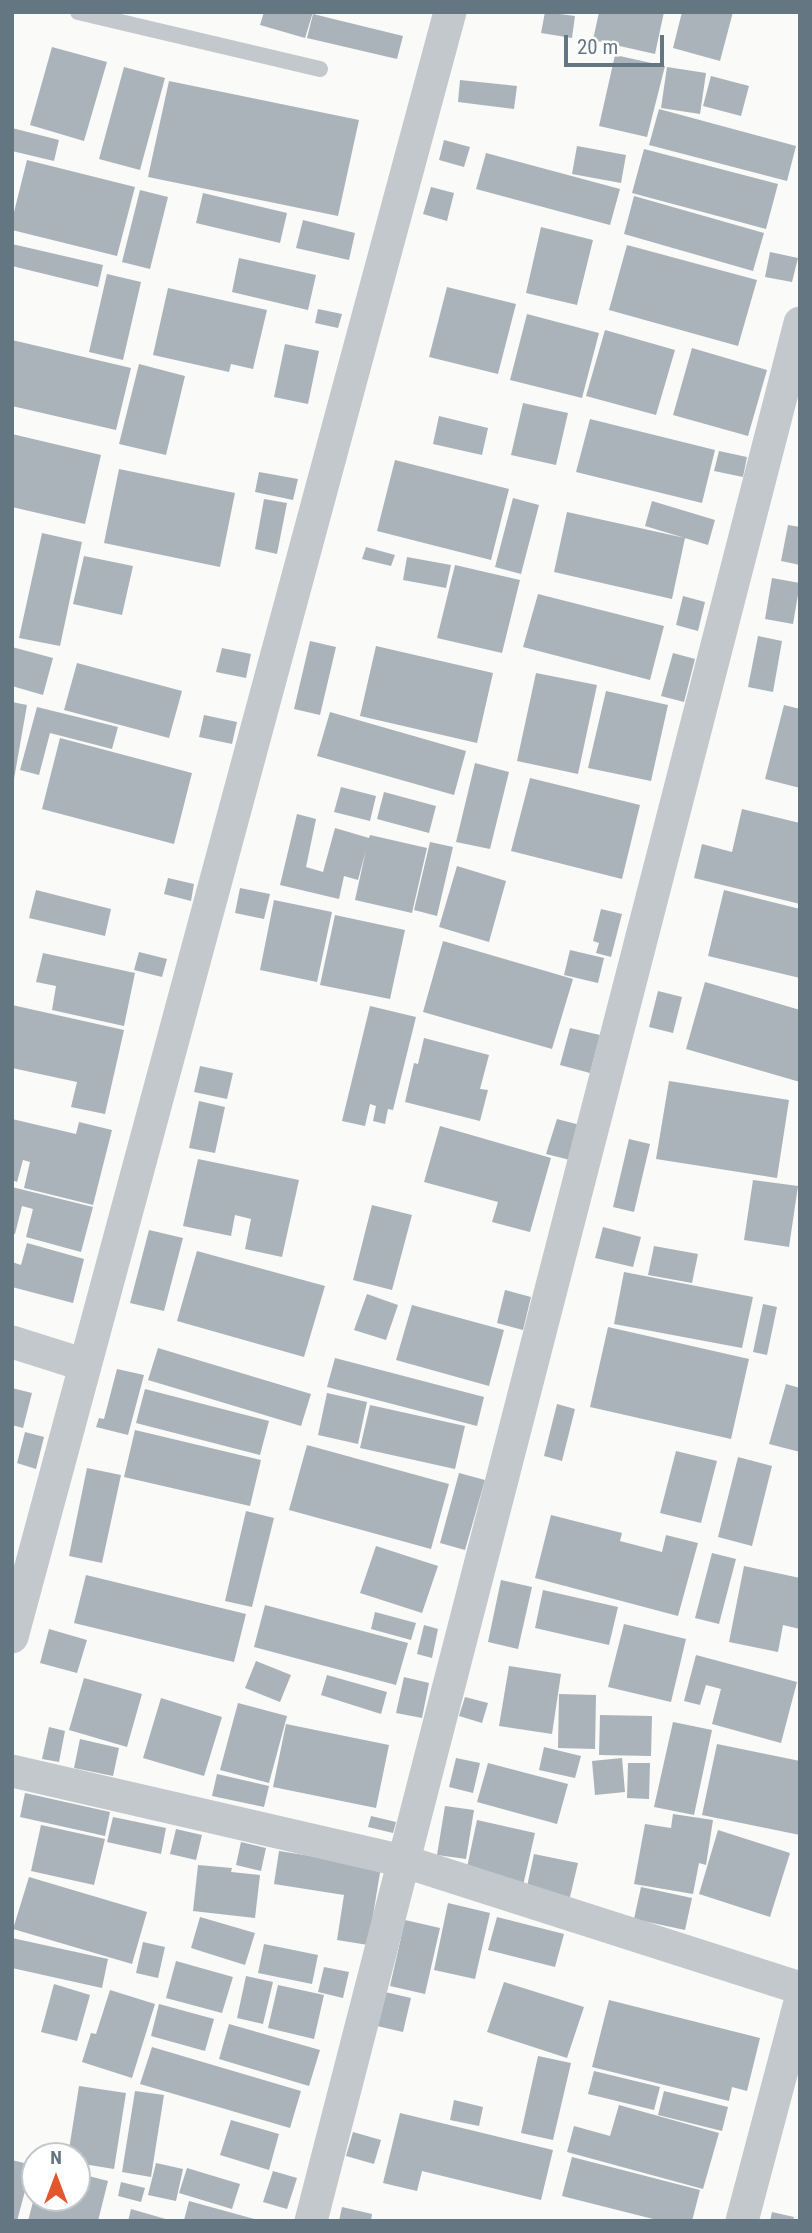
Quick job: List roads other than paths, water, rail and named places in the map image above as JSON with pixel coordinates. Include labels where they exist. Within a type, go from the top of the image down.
[{"type":"street","points":[[12,1637],[450,12]]},
{"type":"street","points":[[312,2221],[800,323]]},
{"type":"street","points":[[12,1342],[86,1365]]},
{"type":"street","points":[[12,1771],[403,1861],[800,1988]]},
{"type":"street","points":[[742,2221],[800,2002]]},
{"type":"lane","points":[[78,12],[320,69]]}]
